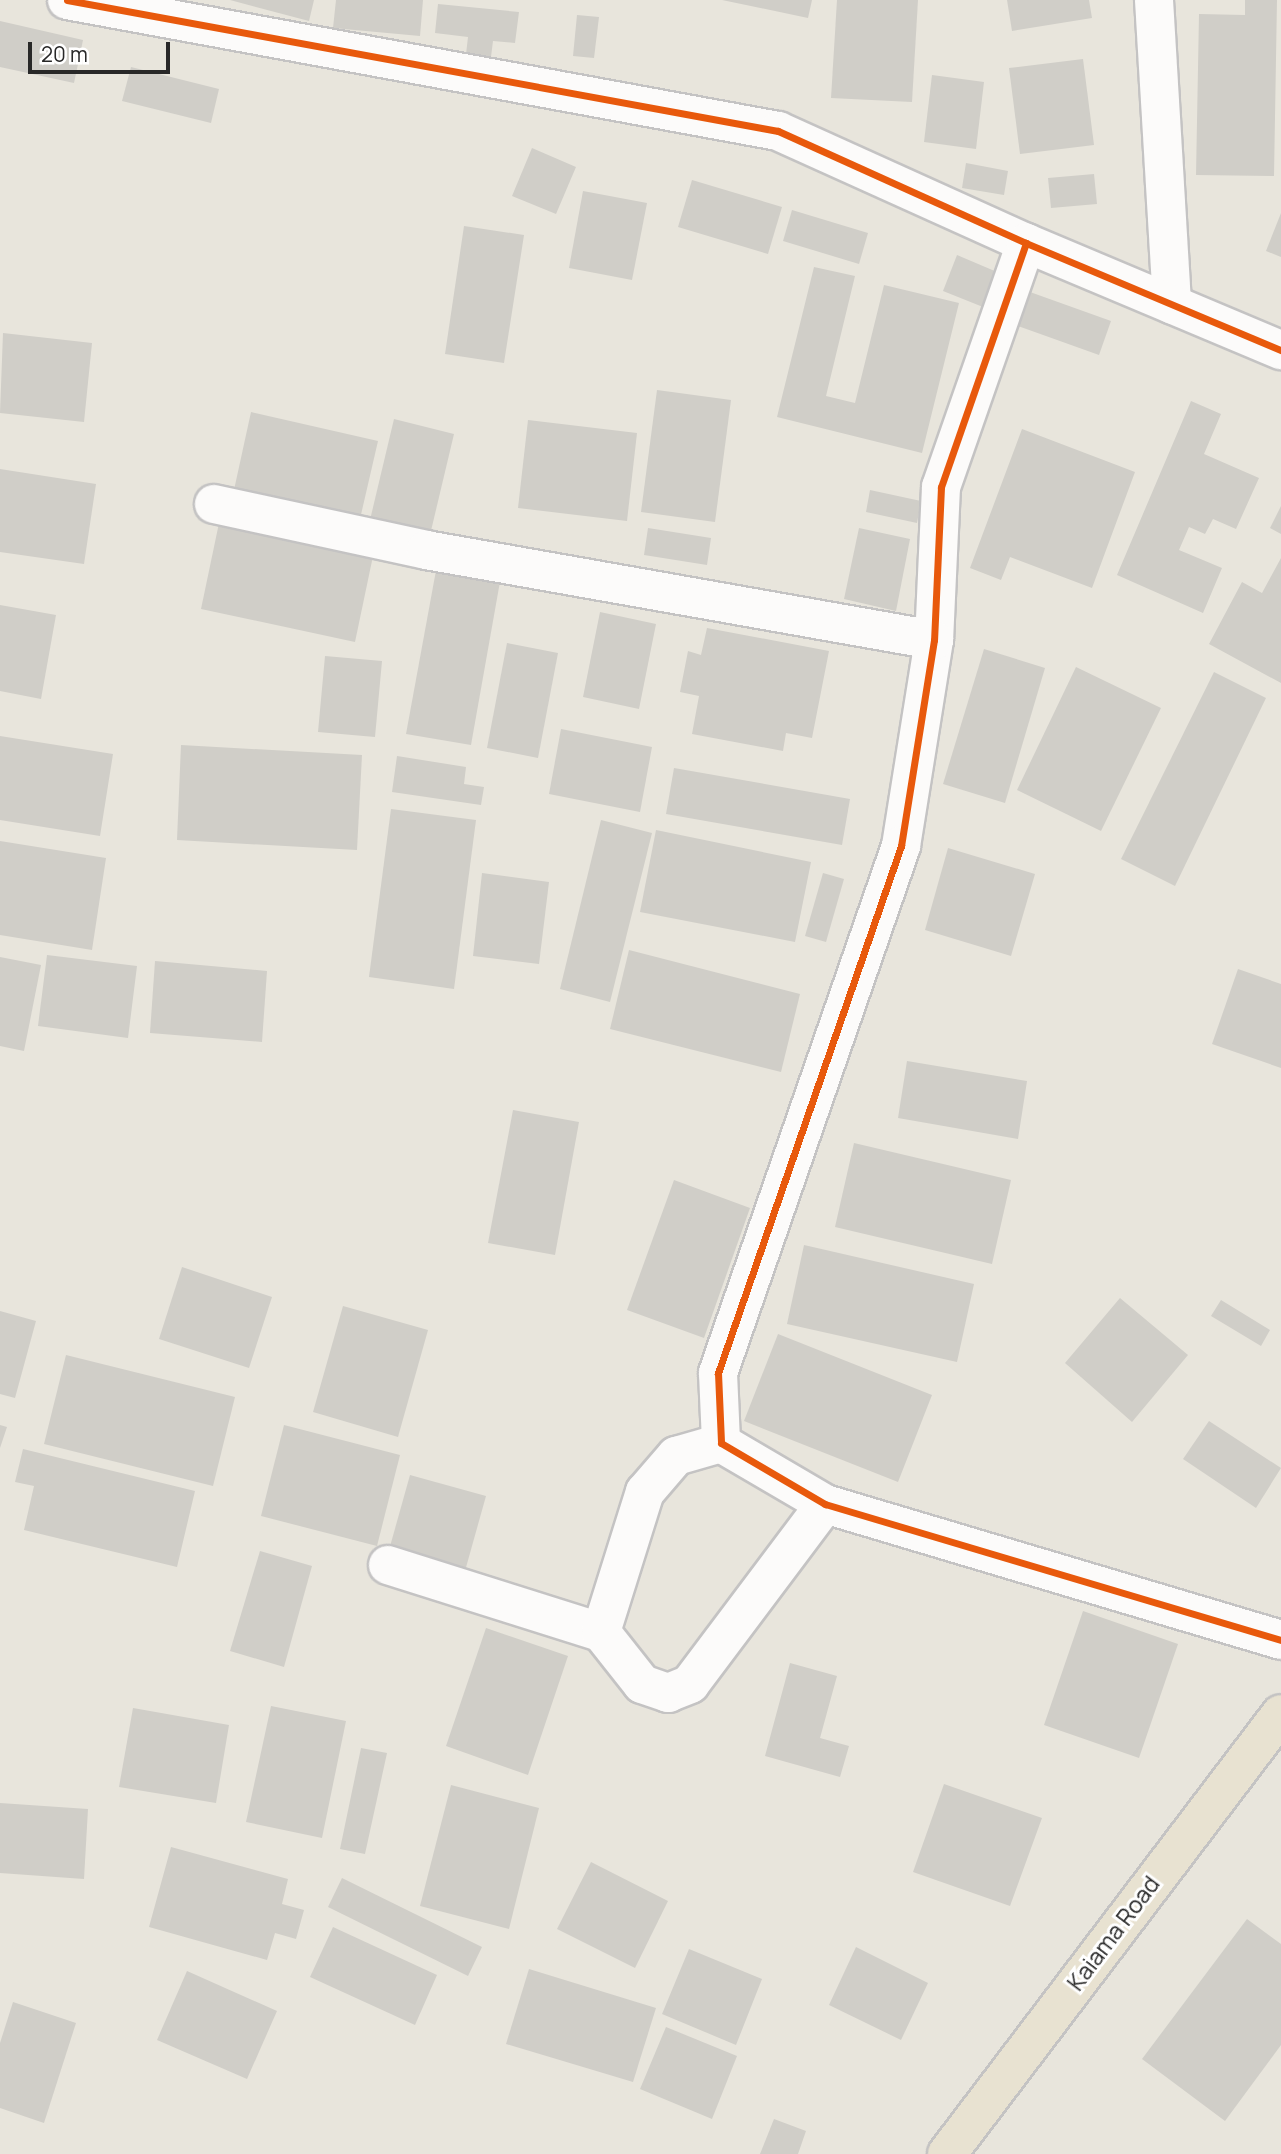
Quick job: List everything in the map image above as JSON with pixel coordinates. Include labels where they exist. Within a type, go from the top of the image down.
[{"type":"highway","name":"Kaiama Road","points":[[947,2154],[1281,1714]]},
{"type":"street","points":[[67,0],[778,131],[1026,243],[1281,350]]},
{"type":"street","points":[[1154,0],[1172,304]]},
{"type":"street","points":[[721,1443],[718,1373],[901,846],[934,640],[941,487],[1026,243]]},
{"type":"street","points":[[214,504],[426,550],[934,640]]},
{"type":"street","points":[[601,1632],[645,1492],[677,1456],[721,1443],[825,1504],[1281,1640]]},
{"type":"street","points":[[388,1565],[601,1632],[642,1684],[668,1693],[690,1684],[825,1504]]},
{"type":"building","points":[[230,0],[314,0],[309,21]]},
{"type":"building","points":[[336,0],[423,0],[420,36],[333,28]]},
{"type":"building","points":[[722,0],[812,0],[808,18]]},
{"type":"building","points":[[837,0],[918,0],[912,102],[831,98]]},
{"type":"building","points":[[1007,0],[1089,0],[1092,18],[1012,31]]},
{"type":"building","points":[[1245,0],[1277,0],[1274,176],[1196,175],[1199,14],[1245,15]]},
{"type":"building","points":[[438,4],[519,12],[515,43],[493,41],[490,65],[465,63],[468,37],[435,33]]},
{"type":"building","points":[[577,15],[599,17],[594,58],[573,56]]},
{"type":"building","points":[[0,21],[83,40],[74,83],[0,67]]},
{"type":"building","points":[[1083,59],[1094,145],[1020,154],[1009,68]]},
{"type":"building","points":[[131,67],[219,89],[211,123],[122,101]]},
{"type":"building","points":[[932,75],[984,82],[976,149],[924,142]]},
{"type":"building","points":[[532,148],[576,167],[556,214],[512,196]]},
{"type":"building","points":[[966,163],[1008,171],[1004,195],[962,188]]},
{"type":"building","points":[[1094,174],[1097,204],[1051,208],[1048,178]]},
{"type":"building","points":[[692,180],[782,207],[768,254],[678,227]]},
{"type":"building","points":[[583,191],[647,203],[632,280],[569,268]]},
{"type":"building","points":[[792,210],[868,233],[859,264],[783,241]]},
{"type":"building","points":[[1281,213],[1281,257],[1266,251]]},
{"type":"building","points":[[464,226],[524,235],[504,363],[445,354]]},
{"type":"building","points":[[957,255],[997,272],[983,307],[943,291]]},
{"type":"building","points":[[814,267],[855,276],[826,396],[855,403],[884,285],[959,303],[922,453],[777,417]]},
{"type":"building","points":[[1030,292],[1111,321],[1099,355],[1018,326]]},
{"type":"building","points":[[3,333],[92,343],[84,422],[0,413]]},
{"type":"building","points":[[657,390],[731,400],[715,522],[641,512]]},
{"type":"building","points":[[1191,401],[1221,414],[1204,454],[1259,478],[1236,529],[1213,519],[1205,534],[1189,527],[1179,550],[1222,568],[1203,613],[1117,575]]},
{"type":"building","points":[[251,412],[378,441],[360,519],[234,490]]},
{"type":"building","points":[[394,419],[454,434],[430,535],[370,520]]},
{"type":"building","points":[[528,420],[637,433],[627,521],[518,508]]},
{"type":"building","points":[[1022,429],[1135,472],[1092,588],[1010,557],[1001,580],[970,568]]},
{"type":"building","points":[[0,469],[96,484],[84,564],[0,552]]},
{"type":"building","points":[[870,490],[921,501],[917,523],[866,512]]},
{"type":"building","points":[[1281,506],[1281,534],[1270,528]]},
{"type":"building","points":[[219,523],[373,556],[355,642],[201,609]]},
{"type":"building","points":[[648,528],[711,538],[707,565],[644,555]]},
{"type":"building","points":[[859,528],[910,539],[896,611],[844,599]]},
{"type":"building","points":[[1281,558],[1281,683],[1209,644],[1242,582],[1262,593]]},
{"type":"building","points":[[437,565],[501,576],[471,745],[406,734]]},
{"type":"building","points":[[0,605],[56,615],[41,699],[0,691]]},
{"type":"building","points":[[600,612],[656,624],[639,709],[583,697]]},
{"type":"building","points":[[707,628],[829,651],[812,738],[786,733],[783,751],[692,734],[699,696],[680,692],[688,651],[701,655]]},
{"type":"building","points":[[507,643],[558,653],[538,758],[487,748]]},
{"type":"building","points":[[984,649],[1045,668],[1005,803],[943,784]]},
{"type":"building","points":[[325,656],[382,661],[375,737],[318,732]]},
{"type":"building","points":[[1076,667],[1161,708],[1101,831],[1017,790]]},
{"type":"building","points":[[1214,672],[1266,698],[1175,886],[1121,859]]},
{"type":"building","points":[[561,729],[652,747],[640,812],[549,794]]},
{"type":"building","points":[[0,736],[113,754],[100,836],[0,820]]},
{"type":"building","points":[[181,745],[362,755],[357,850],[177,840]]},
{"type":"building","points":[[397,756],[466,767],[464,784],[484,787],[481,805],[392,792]]},
{"type":"building","points":[[674,768],[850,799],[842,845],[666,814]]},
{"type":"building","points":[[391,809],[476,820],[454,989],[369,977]]},
{"type":"building","points":[[601,820],[652,833],[610,1002],[560,989]]},
{"type":"building","points":[[656,830],[811,862],[795,942],[640,912]]},
{"type":"building","points":[[0,841],[106,858],[92,950],[0,935]]},
{"type":"building","points":[[948,848],[1035,874],[1011,956],[925,930]]},
{"type":"building","points":[[482,873],[549,882],[539,964],[473,956]]},
{"type":"building","points":[[823,873],[844,879],[826,942],[805,936]]},
{"type":"building","points":[[629,950],[800,994],[781,1072],[610,1029]]},
{"type":"building","points":[[47,955],[137,966],[128,1038],[38,1026]]},
{"type":"building","points":[[0,957],[41,965],[24,1051],[0,1046]]},
{"type":"building","points":[[155,961],[267,971],[262,1042],[150,1033]]},
{"type":"building","points":[[1238,969],[1281,984],[1281,1068],[1212,1044]]},
{"type":"building","points":[[907,1061],[1027,1081],[1018,1139],[898,1118]]},
{"type":"building","points":[[513,1110],[579,1122],[555,1255],[488,1243]]},
{"type":"building","points":[[854,1143],[1011,1180],[992,1264],[835,1227]]},
{"type":"building","points":[[674,1180],[750,1208],[704,1338],[627,1310]]},
{"type":"building","points":[[804,1245],[974,1284],[957,1362],[787,1324]]},
{"type":"building","points":[[182,1267],[272,1297],[249,1368],[159,1339]]},
{"type":"building","points":[[1120,1298],[1188,1355],[1132,1422],[1065,1363]]},
{"type":"building","points":[[1221,1300],[1270,1330],[1261,1346],[1211,1316]]},
{"type":"building","points":[[343,1306],[428,1330],[398,1437],[313,1412]]},
{"type":"building","points":[[0,1311],[36,1321],[15,1398],[0,1394]]},
{"type":"building","points":[[778,1334],[932,1395],[898,1482],[744,1421]]},
{"type":"building","points":[[66,1355],[235,1397],[213,1486],[44,1444]]},
{"type":"building","points":[[1209,1421],[1281,1468],[1256,1508],[1183,1459]]},
{"type":"building","points":[[0,1425],[7,1427],[0,1448]]},
{"type":"building","points":[[284,1425],[400,1455],[377,1546],[261,1516]]},
{"type":"building","points":[[23,1449],[195,1491],[177,1567],[24,1530],[34,1486],[15,1482]]},
{"type":"building","points":[[410,1475],[486,1496],[465,1571],[389,1550]]},
{"type":"building","points":[[260,1551],[312,1566],[284,1667],[230,1651]]},
{"type":"building","points":[[1083,1611],[1178,1644],[1139,1758],[1044,1725]]},
{"type":"building","points":[[486,1628],[568,1656],[528,1775],[446,1746]]},
{"type":"building","points":[[790,1663],[837,1676],[820,1738],[849,1746],[840,1777],[765,1756]]},
{"type":"building","points":[[271,1706],[346,1721],[322,1838],[246,1822]]},
{"type":"building","points":[[133,1708],[229,1725],[216,1803],[119,1787]]},
{"type":"building","points":[[361,1748],[387,1753],[365,1854],[340,1849]]},
{"type":"building","points":[[944,1784],[1042,1818],[1010,1906],[913,1872]]},
{"type":"building","points":[[451,1785],[539,1808],[509,1929],[420,1906]]},
{"type":"building","points":[[0,1803],[88,1809],[84,1879],[0,1873]]},
{"type":"building","points":[[171,1847],[288,1879],[282,1904],[304,1910],[296,1939],[275,1933],[267,1960],[149,1927]]},
{"type":"building","points":[[591,1862],[668,1901],[635,1968],[557,1929]]},
{"type":"building","points":[[342,1878],[482,1947],[468,1976],[328,1907]]},
{"type":"building","points":[[1247,1919],[1281,1944],[1281,2045],[1225,2121],[1142,2059]]},
{"type":"building","points":[[333,1927],[437,1975],[415,2025],[310,1977]]},
{"type":"building","points":[[856,1947],[928,1983],[901,2040],[829,2005]]},
{"type":"building","points":[[689,1949],[762,1979],[736,2045],[662,2014]]},
{"type":"building","points":[[529,1969],[656,2008],[633,2082],[506,2044]]},
{"type":"building","points":[[187,1971],[277,2011],[247,2079],[157,2040]]},
{"type":"building","points":[[13,2002],[76,2023],[44,2123],[0,2108],[0,2043]]},
{"type":"building","points":[[666,2027],[737,2056],[712,2119],[640,2089]]},
{"type":"building","points":[[774,2119],[806,2131],[798,2154],[760,2154]]},
{"type":"cycle path","points":[[67,0],[778,131],[1026,243],[1281,350]]},
{"type":"cycle path","points":[[1026,243],[941,487],[934,640],[901,846],[718,1373],[721,1443],[825,1504],[1281,1640]]}]
